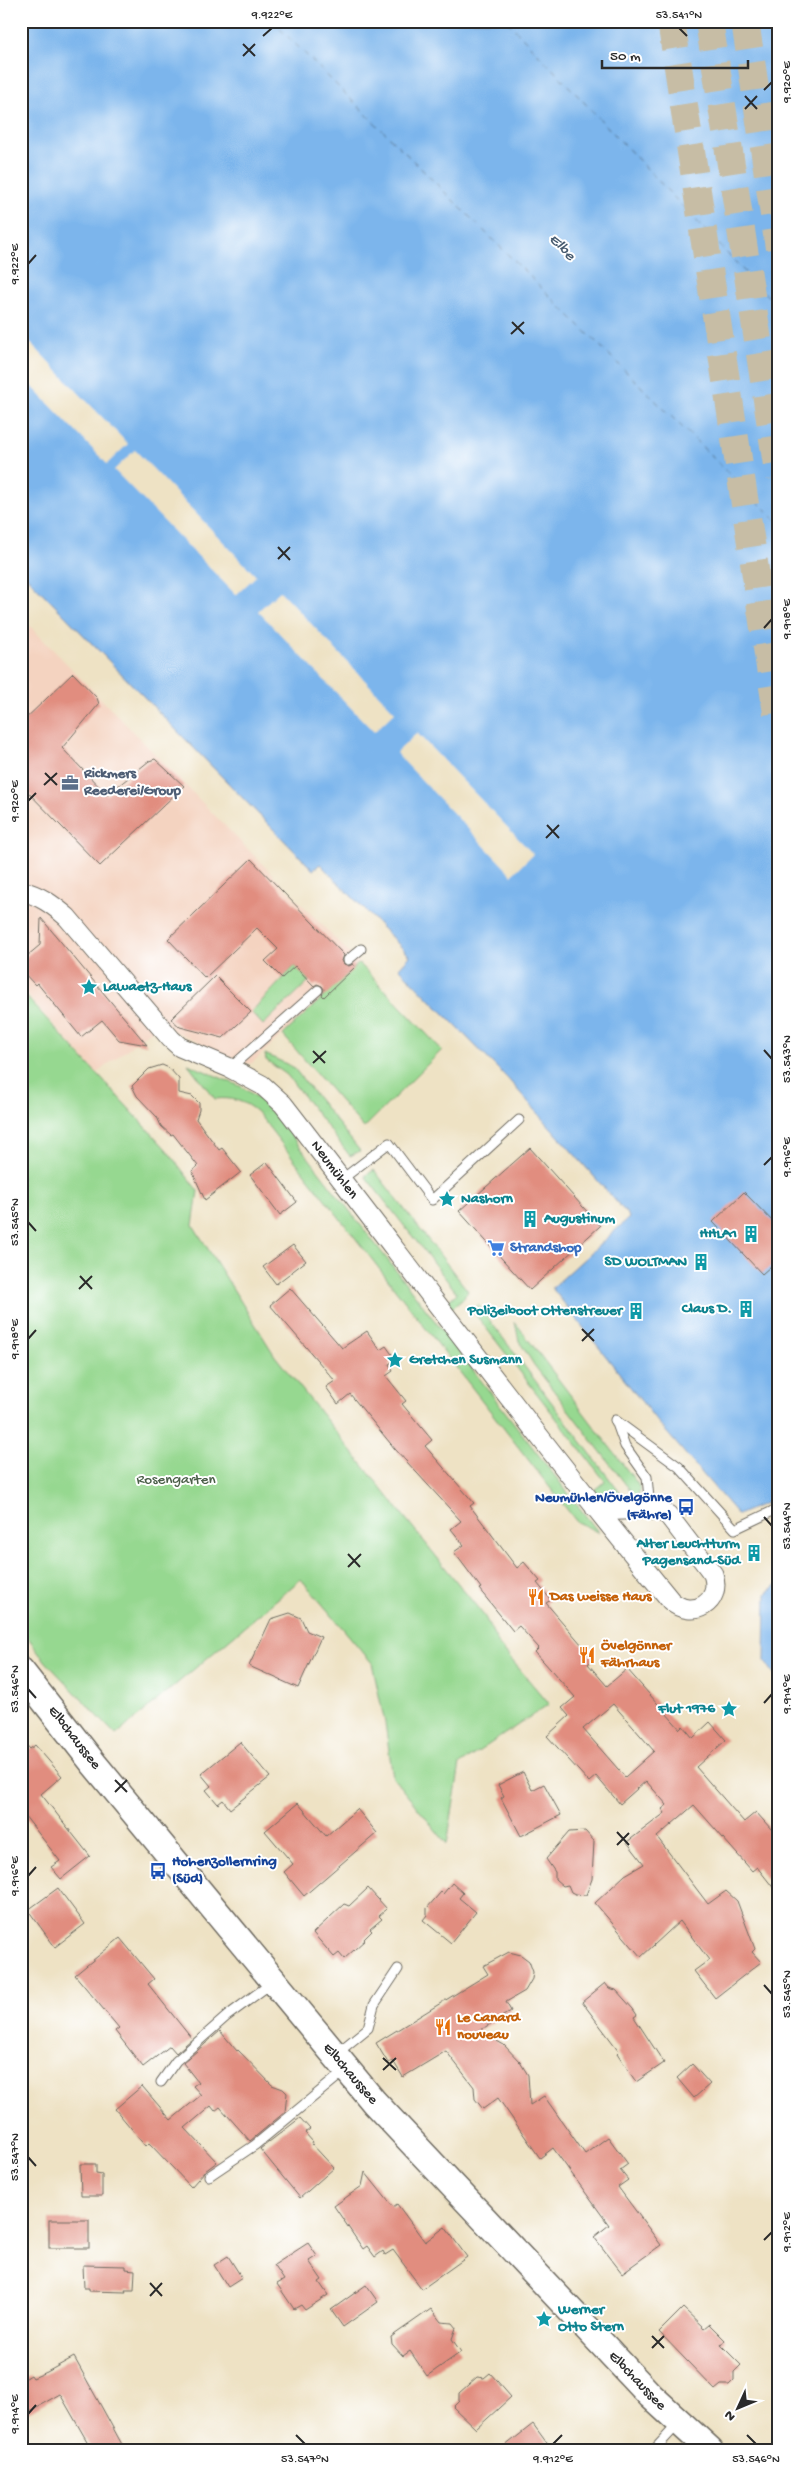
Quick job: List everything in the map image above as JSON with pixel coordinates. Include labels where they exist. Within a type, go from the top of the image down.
[{"type":"main road","name":"Elbchaussee","points":[[21,1670],[94,1764],[340,2063],[500,2237],[679,2423],[710,2450]]},
{"type":"street","name":"Neumühlen","points":[[21,891],[33,893],[49,902],[67,917],[180,1047],[230,1068],[262,1085],[283,1104],[595,1508],[675,1605],[686,1610],[704,1606],[711,1600],[715,1590],[713,1574],[668,1515],[659,1510],[650,1509]]},
{"type":"street","points":[[595,1508],[618,1512],[650,1509]]},
{"type":"lane","points":[[348,960],[360,949]]},
{"type":"lane","points":[[230,1068],[318,990]]},
{"type":"lane","points":[[341,1180],[389,1143],[432,1200],[520,1120]]},
{"type":"lane","points":[[650,1509],[647,1478],[625,1446],[615,1420],[679,1467],[735,1529],[779,1508]]},
{"type":"lane","points":[[209,2176],[262,2140],[340,2063],[368,2028],[374,2005],[398,1969]]},
{"type":"lane","points":[[160,2082],[176,2061],[220,2022],[274,1982]]},
{"type":"lane","points":[[654,2450],[679,2423]]},
{"type":"shaded area","points":[[21,617],[359,963],[252,1063],[245,1064],[159,1024],[97,1073],[21,988]]},
{"type":"green space","points":[[359,963],[442,1050],[364,1128],[283,1035]]},
{"type":"green space","points":[[295,966],[309,981],[263,1025],[251,1012]]},
{"type":"green space","name":"Rosengarten","points":[[21,991],[166,1149],[198,1191],[193,1225],[275,1356],[485,1617],[499,1645],[549,1704],[460,1764],[447,1844],[393,1778],[385,1723],[372,1663],[301,1579],[116,1735],[46,1662],[21,1628]]},
{"type":"green space","points":[[265,1054],[293,1067],[360,1151],[350,1156],[287,1075],[266,1060]]},
{"type":"green space","points":[[188,1064],[242,1087],[267,1104],[599,1533],[576,1521],[257,1112],[238,1101],[215,1099]]},
{"type":"green space","points":[[374,1170],[468,1291],[462,1300],[452,1308],[447,1302],[457,1293],[365,1176]]},
{"type":"green space","points":[[478,1305],[621,1494],[620,1502],[608,1500],[593,1491],[605,1481],[472,1310]]},
{"type":"green space","points":[[515,1322],[637,1483],[640,1489],[637,1499],[534,1365],[519,1341]]},
{"type":"water","name":"Elbe","points":[[21,21],[779,21],[779,1497],[738,1515],[657,1421],[552,1288],[629,1218],[628,1215],[508,1079],[399,968],[410,956],[320,864],[313,870],[21,571]]},
{"type":"water","points":[[779,1583],[779,1681],[765,1661],[766,1594]]},
{"type":"pier","points":[[21,333],[128,444],[107,464],[21,375]]},
{"type":"pier","points":[[135,450],[256,576],[236,595],[114,470]]},
{"type":"pier","points":[[280,591],[395,712],[374,732],[258,611]]},
{"type":"pier","points":[[417,733],[533,854],[512,875],[396,753]]},
{"type":"building","points":[[73,673],[97,698],[99,704],[62,748],[107,795],[149,761],[155,759],[184,786],[100,866],[21,785],[21,723]]},
{"type":"building","points":[[251,859],[344,955],[342,961],[344,964],[349,966],[353,964],[355,967],[324,997],[322,995],[324,989],[322,986],[317,984],[314,986],[295,966],[282,978],[265,961],[278,949],[257,928],[205,978],[168,939]]},
{"type":"building","points":[[41,918],[147,1045],[119,1040],[102,1020],[81,1037],[37,983],[35,985],[21,970],[21,961],[40,945]]},
{"type":"building","points":[[215,976],[251,1012],[223,1038],[180,1027],[171,1019]]},
{"type":"building","points":[[162,1065],[169,1068],[179,1079],[179,1093],[192,1096],[199,1103],[196,1119],[219,1150],[222,1148],[241,1172],[205,1200],[192,1171],[198,1166],[173,1134],[171,1135],[161,1126],[157,1117],[137,1096],[132,1086],[149,1069]]},
{"type":"building","name":"Augustinum","points":[[530,1148],[600,1226],[530,1290],[459,1211]]},
{"type":"building","points":[[267,1162],[297,1202],[280,1215],[250,1175]]},
{"type":"building","name":"HHLA1","points":[[744,1192],[779,1228],[779,1259],[762,1274],[713,1222]]},
{"type":"building","points":[[293,1245],[306,1261],[276,1284],[263,1267]]},
{"type":"building","points":[[290,1288],[342,1348],[367,1331],[380,1350],[386,1346],[396,1360],[389,1364],[393,1371],[386,1376],[406,1401],[402,1404],[432,1440],[425,1446],[474,1503],[470,1506],[517,1568],[524,1562],[540,1581],[537,1583],[551,1600],[546,1603],[594,1659],[588,1664],[607,1686],[627,1669],[680,1729],[683,1726],[693,1738],[710,1722],[726,1740],[696,1767],[744,1822],[756,1812],[779,1838],[779,1895],[757,1867],[752,1871],[694,1805],[657,1837],[708,1904],[726,1891],[737,1901],[755,1949],[752,1952],[761,1962],[715,1998],[694,1971],[709,1960],[680,1921],[641,1957],[595,1903],[625,1875],[644,1864],[627,1842],[665,1813],[662,1809],[667,1805],[646,1781],[620,1804],[596,1776],[589,1782],[547,1736],[569,1716],[562,1708],[575,1697],[535,1652],[539,1648],[519,1626],[513,1631],[479,1589],[481,1588],[454,1552],[464,1545],[451,1529],[461,1521],[395,1449],[350,1394],[338,1404],[326,1387],[335,1381],[270,1305]],"holes":[[[613,1704],[654,1751],[625,1777],[583,1729]]]},
{"type":"building","points":[[290,1613],[301,1618],[307,1631],[321,1637],[298,1688],[249,1666],[271,1619]]},
{"type":"building","points":[[21,1739],[30,1749],[35,1745],[62,1776],[41,1794],[90,1856],[61,1879],[51,1867],[60,1861],[21,1811]]},
{"type":"building","points":[[240,1742],[270,1777],[230,1809],[223,1800],[218,1804],[206,1790],[211,1786],[201,1774]]},
{"type":"building","points":[[523,1772],[532,1790],[544,1784],[561,1815],[521,1836],[501,1798],[504,1796],[498,1785]]},
{"type":"building","points":[[298,1803],[326,1836],[357,1809],[377,1833],[304,1896],[284,1872],[293,1864],[265,1831]]},
{"type":"building","points":[[585,1831],[594,1841],[592,1879],[586,1895],[571,1892],[568,1885],[563,1886],[555,1879],[555,1872],[546,1859],[569,1832]]},
{"type":"building","points":[[452,1883],[463,1893],[459,1898],[476,1912],[451,1943],[423,1920],[427,1915],[427,1908]]},
{"type":"building","points":[[58,1888],[85,1924],[55,1947],[28,1910]]},
{"type":"building","points":[[368,1888],[387,1909],[379,1916],[382,1919],[370,1929],[372,1931],[365,1940],[344,1959],[339,1953],[334,1957],[313,1933],[344,1904],[349,1906]]},
{"type":"building","points":[[120,1938],[154,1979],[148,1984],[192,2039],[176,2053],[170,2046],[143,2067],[115,2031],[119,2028],[75,1975]]},
{"type":"building","points":[[509,1952],[521,1955],[529,1961],[533,1972],[532,1979],[525,1991],[506,2002],[511,2011],[479,2031],[504,2045],[520,2062],[528,2075],[530,2105],[544,2096],[585,2154],[608,2137],[628,2164],[620,2170],[628,2180],[618,2187],[661,2245],[622,2273],[594,2237],[609,2225],[553,2148],[540,2158],[498,2098],[483,2109],[475,2099],[474,2087],[446,2051],[403,2077],[393,2061],[388,2063],[376,2043],[488,1974],[483,1966]]},
{"type":"building","points":[[605,1983],[609,1988],[616,1990],[633,2009],[637,2015],[634,2017],[664,2063],[636,2082],[617,2053],[619,2051],[582,2002]]},
{"type":"building","points":[[220,2031],[237,2051],[272,2085],[283,2089],[287,2093],[285,2112],[250,2141],[220,2107],[215,2111],[211,2106],[185,2128],[217,2162],[205,2171],[191,2187],[149,2143],[146,2146],[115,2109],[142,2086],[171,2120],[201,2095],[193,2086],[198,2082],[183,2063]]},
{"type":"building","points":[[692,2064],[710,2084],[694,2098],[677,2078]]},
{"type":"building","points":[[300,2118],[310,2129],[305,2133],[313,2142],[312,2144],[334,2168],[300,2198],[260,2149]]},
{"type":"building","points":[[80,2164],[96,2164],[96,2173],[102,2174],[102,2196],[81,2196]]},
{"type":"building","points":[[365,2172],[393,2207],[397,2204],[425,2242],[445,2227],[467,2257],[422,2289],[393,2250],[385,2255],[383,2251],[375,2257],[367,2246],[363,2249],[334,2206],[362,2186]]},
{"type":"building","points":[[49,2220],[89,2220],[89,2248],[49,2248]]},
{"type":"building","points":[[308,2243],[317,2256],[309,2261],[322,2280],[319,2282],[328,2295],[305,2310],[301,2305],[294,2309],[277,2284],[284,2280],[274,2265]]},
{"type":"building","points":[[228,2256],[242,2278],[228,2287],[214,2265]]},
{"type":"building","points":[[83,2265],[126,2266],[126,2269],[135,2270],[134,2290],[125,2290],[126,2292],[89,2291],[89,2288],[84,2288]]},
{"type":"building","points":[[366,2285],[378,2302],[343,2327],[331,2310]]},
{"type":"building","points":[[683,2308],[704,2328],[709,2324],[725,2340],[721,2345],[741,2365],[734,2372],[734,2380],[729,2385],[721,2385],[715,2390],[659,2332]]},
{"type":"building","points":[[431,2309],[441,2322],[452,2323],[456,2328],[452,2339],[461,2352],[427,2376],[410,2351],[403,2356],[392,2344],[391,2337]]},
{"type":"building","points":[[74,2357],[125,2450],[92,2450],[60,2394],[21,2416],[21,2381],[31,2375],[33,2378],[47,2372]]},
{"type":"building","points":[[490,2373],[511,2397],[476,2429],[453,2407],[459,2401],[459,2393],[477,2377],[484,2378]]},
{"type":"building","points":[[533,2424],[552,2450],[500,2450]]},
{"type":"ferry route","points":[[272,21],[779,523]]},
{"type":"ferry route","points":[[507,21],[779,308]]},
{"type":"tunnel","points":[[671,21],[779,726]]},
{"type":"tunnel","points":[[709,21],[779,478]]},
{"type":"tunnel","points":[[745,21],[779,248]]},
{"type":"place","name":"Rickmers Reederei/Group","points":[[70,783]]},
{"type":"place","name":"Lawaetz-Haus","points":[[89,987]]},
{"type":"place","name":"Nashorn","points":[[447,1199]]},
{"type":"place","name":"Augustinum","points":[[530,1219]]},
{"type":"place","name":"HHLA1","points":[[751,1234]]},
{"type":"place","name":"Strandshop","points":[[496,1248]]},
{"type":"place","name":"SD WOLTMAN","points":[[701,1262]]},
{"type":"place","name":"Claus D.","points":[[746,1309]]},
{"type":"place","name":"Polizeiboot Ottenstreuer","points":[[636,1311]]},
{"type":"place","name":"Gretchen Susmann","points":[[395,1360]]},
{"type":"place","name":"Neumühlen/Övelgönne (Fähre)","points":[[686,1507]]},
{"type":"place","name":"Alter Leuchtturm Pagensand-Süd","points":[[754,1553]]},
{"type":"place","name":"Das weisse Haus","points":[[536,1597]]},
{"type":"place","name":"Övelgönner Fährhaus","points":[[587,1655]]},
{"type":"place","name":"Flut 1976","points":[[729,1709]]},
{"type":"place","name":"Hohenzollernring (Süd)","points":[[158,1871]]},
{"type":"place","name":"Le Canard nouveau","points":[[443,2027]]},
{"type":"place","name":"Werner Otto Stern","points":[[544,2319]]}]
